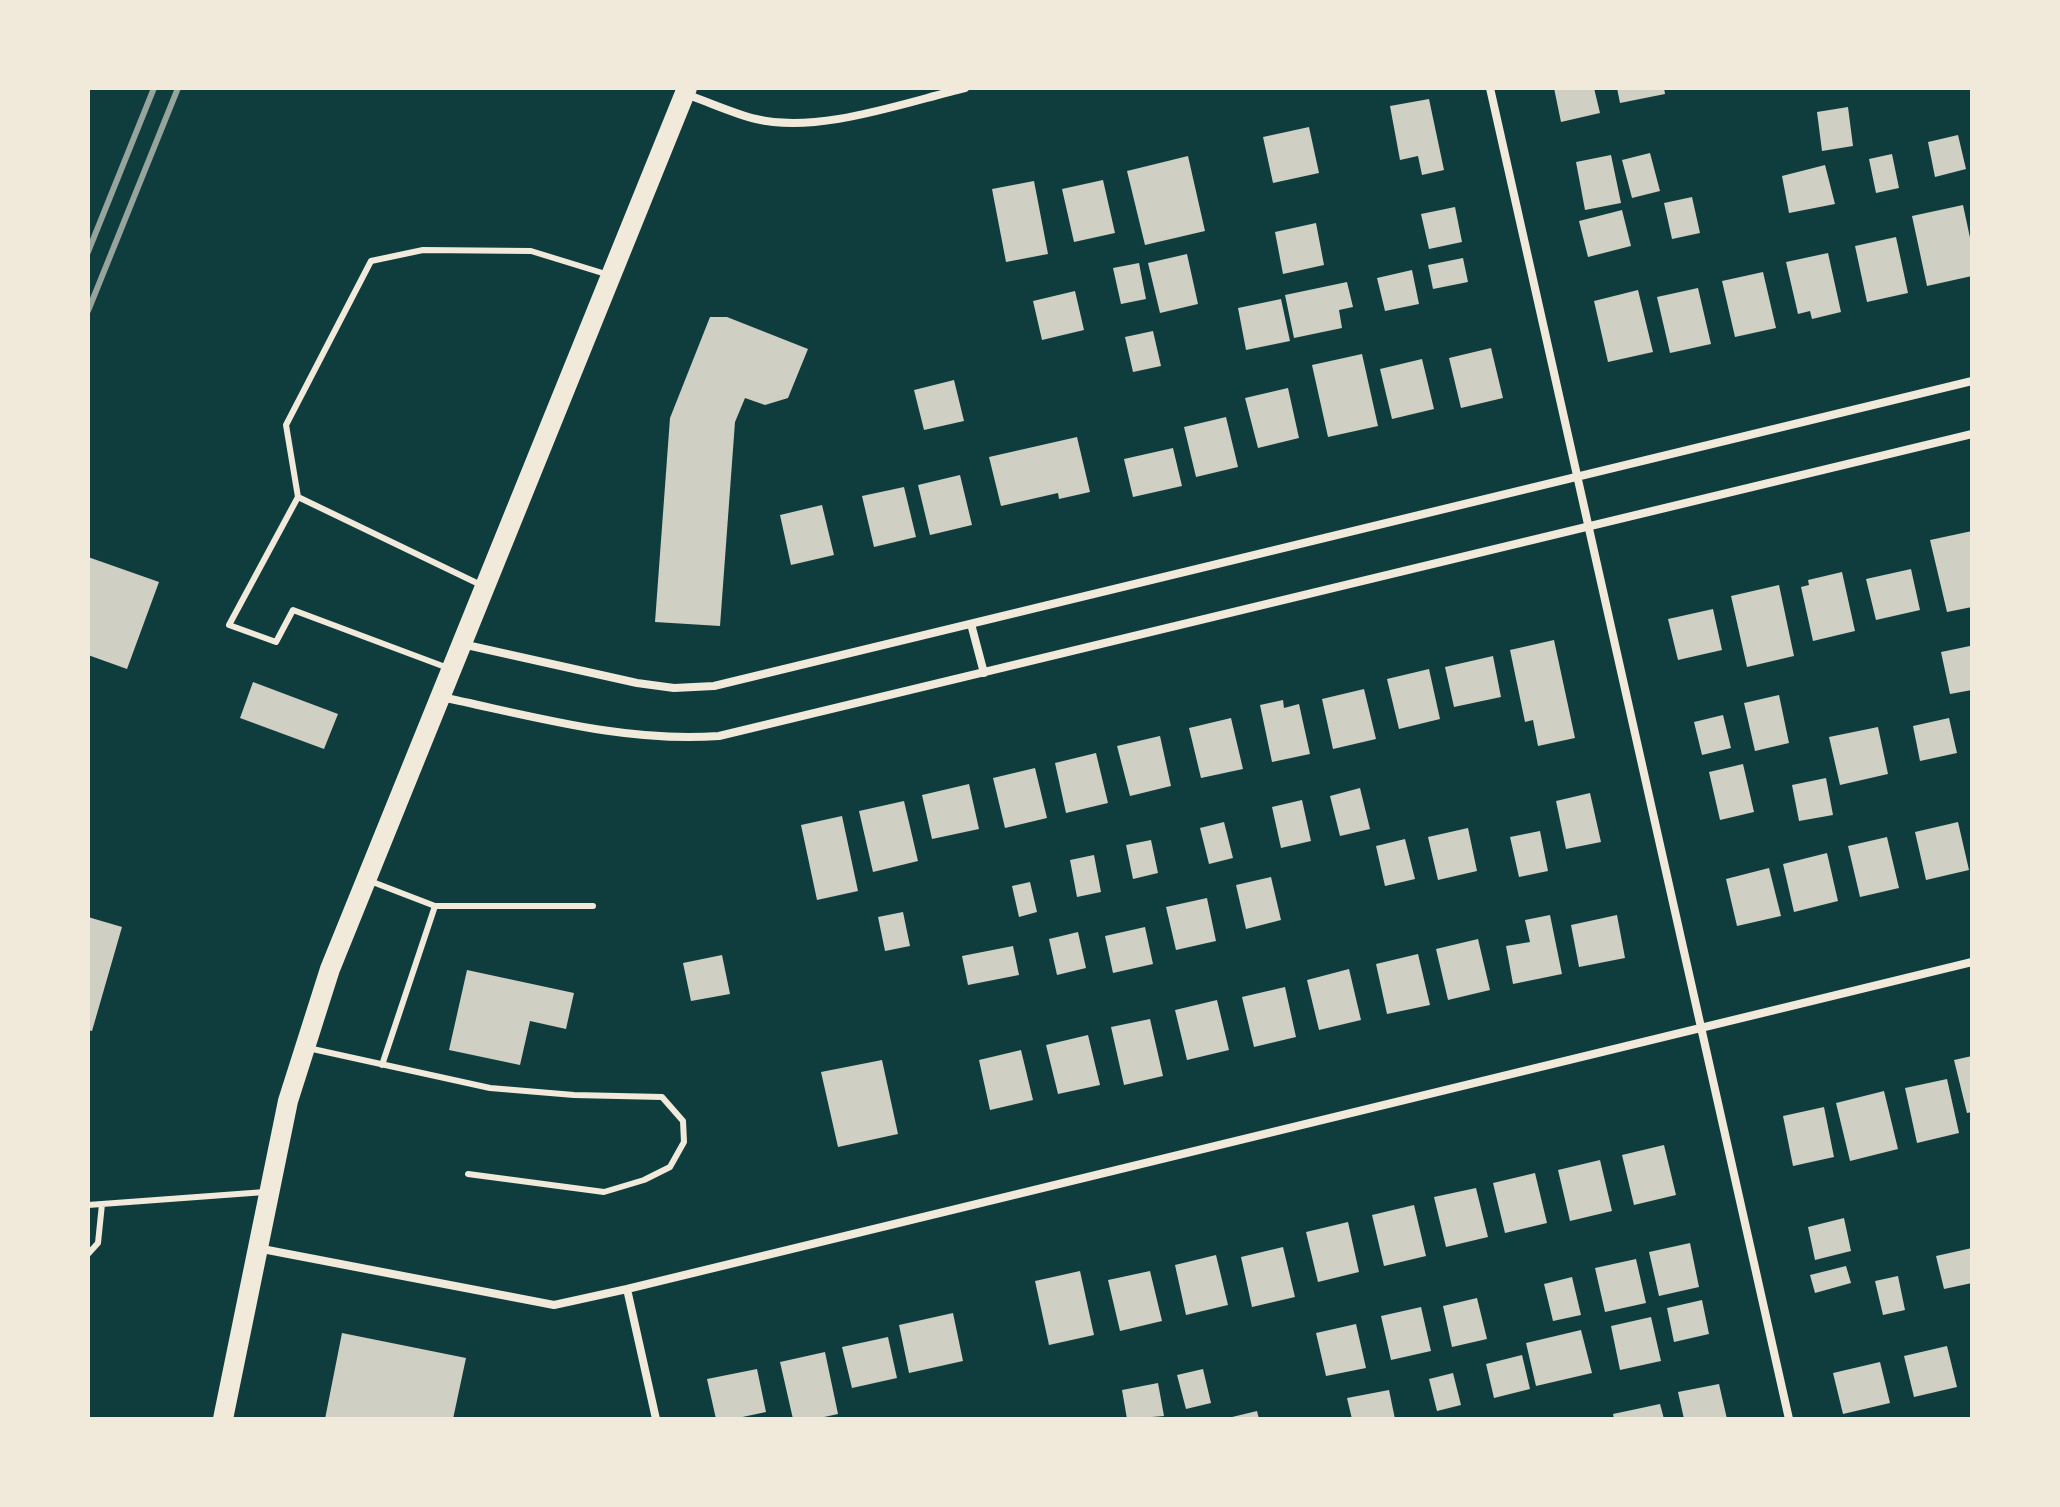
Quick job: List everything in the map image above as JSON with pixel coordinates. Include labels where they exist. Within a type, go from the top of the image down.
[{"type":"main road","points":[[223,1419],[288,1101],[330,969],[686,91]]},
{"type":"street","points":[[686,91],[757,119],[792,123],[830,120],[965,88]]},
{"type":"street","points":[[1490,88],[1789,1419]]},
{"type":"street","points":[[462,644],[623,680],[674,688],[714,686],[1972,381]]},
{"type":"street","points":[[440,697],[594,729],[678,739],[719,736],[1972,434]]},
{"type":"street","points":[[971,624],[984,673]]},
{"type":"street","points":[[256,1248],[554,1305],[1972,962]]},
{"type":"street","points":[[627,1289],[656,1419]]},
{"type":"lane","points":[[451,669],[293,610],[276,642],[229,625],[298,497],[286,425],[371,261],[423,250],[531,251],[611,275]]},
{"type":"lane","points":[[298,497],[485,587]]},
{"type":"lane","points":[[366,880],[435,906],[593,906]]},
{"type":"lane","points":[[382,1065],[435,906]]},
{"type":"lane","points":[[304,1048],[490,1088],[574,1095],[662,1097],[683,1121],[684,1142],[670,1167],[644,1180],[604,1192],[468,1174]]},
{"type":"lane","points":[[88,1205],[268,1191]]},
{"type":"lane","points":[[88,1254],[98,1243],[102,1204]]},
{"type":"building","points":[[1554,88],[1594,88],[1600,113],[1561,122]]},
{"type":"building","points":[[1617,88],[1664,88],[1665,94],[1620,103]]},
{"type":"building","points":[[1429,99],[1444,170],[1422,175],[1418,156],[1400,160],[1390,106]]},
{"type":"building","points":[[1848,107],[1853,146],[1822,151],[1817,112]]},
{"type":"building","points":[[1309,127],[1319,173],[1273,183],[1263,137]]},
{"type":"building","points":[[1958,135],[1966,169],[1935,177],[1928,142]]},
{"type":"building","points":[[1650,153],[1660,191],[1632,198],[1622,160]]},
{"type":"building","points":[[1892,154],[1899,188],[1876,193],[1869,159]]},
{"type":"building","points":[[1611,155],[1621,203],[1585,210],[1576,162]]},
{"type":"building","points":[[1188,156],[1205,231],[1145,245],[1127,171]]},
{"type":"building","points":[[1825,165],[1835,204],[1789,213],[1782,176]]},
{"type":"building","points":[[1103,180],[1115,233],[1074,242],[1062,189]]},
{"type":"building","points":[[1034,181],[1048,254],[1006,262],[992,189]]},
{"type":"building","points":[[1692,197],[1700,233],[1672,239],[1664,203]]},
{"type":"building","points":[[1963,205],[1972,247],[1972,276],[1927,286],[1912,216]]},
{"type":"building","points":[[1455,207],[1462,242],[1429,249],[1421,214]]},
{"type":"building","points":[[1622,210],[1631,246],[1588,257],[1579,221]]},
{"type":"building","points":[[1316,223],[1324,265],[1283,274],[1275,232]]},
{"type":"building","points":[[1896,237],[1908,293],[1867,302],[1855,246]]},
{"type":"building","points":[[1828,253],[1841,312],[1812,319],[1810,311],[1798,314],[1786,262]]},
{"type":"building","points":[[1187,254],[1198,304],[1160,313],[1148,263]]},
{"type":"building","points":[[1463,258],[1468,282],[1433,289],[1428,265]]},
{"type":"building","points":[[1139,263],[1146,299],[1121,304],[1113,268]]},
{"type":"building","points":[[1412,270],[1419,304],[1385,311],[1377,278]]},
{"type":"building","points":[[1763,272],[1776,328],[1735,337],[1722,281]]},
{"type":"building","points":[[1347,282],[1353,307],[1339,310],[1342,328],[1294,338],[1285,295]]},
{"type":"building","points":[[1698,288],[1711,344],[1670,353],[1657,297]]},
{"type":"building","points":[[1638,290],[1653,352],[1608,362],[1594,301]]},
{"type":"building","points":[[1075,291],[1084,330],[1042,340],[1033,301]]},
{"type":"building","points":[[1281,299],[1290,341],[1246,350],[1238,308]]},
{"type":"building","points":[[710,317],[727,317],[808,349],[788,398],[765,405],[745,398],[735,422],[720,626],[655,622],[670,418]]},
{"type":"building","points":[[1153,331],[1161,366],[1133,372],[1125,337]]},
{"type":"building","points":[[1491,348],[1503,398],[1461,408],[1449,358]]},
{"type":"building","points":[[1362,354],[1378,426],[1328,437],[1312,365]]},
{"type":"building","points":[[1422,359],[1434,409],[1392,419],[1380,369]]},
{"type":"building","points":[[954,380],[964,421],[924,430],[914,390]]},
{"type":"building","points":[[1288,388],[1299,438],[1258,448],[1245,398]]},
{"type":"building","points":[[1226,417],[1238,467],[1196,477],[1184,427]]},
{"type":"building","points":[[1077,437],[1090,492],[1059,499],[1058,493],[1001,506],[989,457]]},
{"type":"building","points":[[1173,448],[1182,486],[1133,497],[1124,459]]},
{"type":"building","points":[[960,475],[972,525],[930,535],[918,485]]},
{"type":"building","points":[[904,487],[916,537],[874,547],[862,496]]},
{"type":"building","points":[[822,505],[834,555],[791,565],[780,515]]},
{"type":"building","points":[[1972,531],[1972,607],[1947,612],[1930,540]]},
{"type":"building","points":[[88,557],[159,582],[127,669],[88,655]]},
{"type":"building","points":[[1911,569],[1920,610],[1876,620],[1866,579]]},
{"type":"building","points":[[1842,572],[1855,631],[1813,641],[1801,587],[1809,585],[1808,580]]},
{"type":"building","points":[[1779,585],[1794,656],[1747,667],[1731,596]]},
{"type":"building","points":[[1713,609],[1722,650],[1678,660],[1668,619]]},
{"type":"building","points":[[1554,640],[1575,738],[1538,746],[1533,720],[1525,722],[1510,650]]},
{"type":"building","points":[[1970,646],[1972,690],[1950,694],[1941,652]]},
{"type":"building","points":[[1493,656],[1501,697],[1454,707],[1445,667]]},
{"type":"building","points":[[1429,669],[1440,719],[1399,729],[1387,679]]},
{"type":"building","points":[[253,682],[338,714],[324,749],[240,718]]},
{"type":"building","points":[[1364,689],[1376,739],[1333,749],[1322,699]]},
{"type":"building","points":[[1779,695],[1789,743],[1755,751],[1744,703]]},
{"type":"building","points":[[1283,700],[1284,708],[1299,704],[1310,754],[1272,762],[1260,705]]},
{"type":"building","points":[[1723,715],[1731,748],[1702,755],[1694,722]]},
{"type":"building","points":[[1231,718],[1243,769],[1201,778],[1189,728]]},
{"type":"building","points":[[1949,718],[1957,753],[1920,761],[1913,726]]},
{"type":"building","points":[[1878,727],[1888,774],[1840,785],[1829,737]]},
{"type":"building","points":[[1160,736],[1171,786],[1130,796],[1117,746]]},
{"type":"building","points":[[1096,753],[1108,803],[1066,813],[1055,763]]},
{"type":"building","points":[[1743,764],[1754,812],[1720,820],[1709,772]]},
{"type":"building","points":[[1035,768],[1047,818],[1005,828],[993,778]]},
{"type":"building","points":[[1826,778],[1833,815],[1799,821],[1792,785]]},
{"type":"building","points":[[969,784],[979,829],[932,839],[922,795]]},
{"type":"building","points":[[1360,788],[1370,829],[1340,836],[1330,796]]},
{"type":"building","points":[[1590,793],[1601,842],[1566,849],[1556,801]]},
{"type":"building","points":[[1302,800],[1311,841],[1281,848],[1272,807]]},
{"type":"building","points":[[904,801],[918,861],[873,872],[859,811]]},
{"type":"building","points":[[842,816],[858,891],[817,900],[801,825]]},
{"type":"building","points":[[1224,822],[1233,858],[1209,864],[1200,828]]},
{"type":"building","points":[[1958,822],[1969,870],[1926,880],[1915,832]]},
{"type":"building","points":[[1468,828],[1477,871],[1438,880],[1428,837]]},
{"type":"building","points":[[1540,831],[1548,871],[1519,877],[1510,837]]},
{"type":"building","points":[[1887,837],[1899,888],[1860,897],[1848,846]]},
{"type":"building","points":[[1405,839],[1415,879],[1385,886],[1376,846]]},
{"type":"building","points":[[1151,840],[1158,873],[1133,879],[1126,845]]},
{"type":"building","points":[[1827,853],[1838,901],[1794,912],[1783,864]]},
{"type":"building","points":[[1094,855],[1101,892],[1077,897],[1070,860]]},
{"type":"building","points":[[1769,868],[1781,916],[1737,926],[1726,879]]},
{"type":"building","points":[[1271,877],[1281,920],[1246,929],[1236,885]]},
{"type":"building","points":[[1030,882],[1037,912],[1019,917],[1012,886]]},
{"type":"building","points":[[1207,898],[1216,941],[1176,950],[1166,907]]},
{"type":"building","points":[[903,912],[910,946],[885,951],[878,917]]},
{"type":"building","points":[[1550,915],[1562,974],[1513,984],[1506,946],[1530,942],[1525,920]]},
{"type":"building","points":[[1617,915],[1625,958],[1579,967],[1571,925]]},
{"type":"building","points":[[88,917],[122,927],[92,1031],[88,1030]]},
{"type":"building","points":[[1145,927],[1153,964],[1113,973],[1105,936]]},
{"type":"building","points":[[1078,932],[1086,968],[1057,975],[1049,939]]},
{"type":"building","points":[[1478,939],[1490,990],[1448,1000],[1436,949]]},
{"type":"building","points":[[1013,946],[1019,975],[968,985],[962,956]]},
{"type":"building","points":[[1418,954],[1430,1005],[1387,1014],[1376,964]]},
{"type":"building","points":[[722,955],[730,994],[691,1001],[683,963]]},
{"type":"building","points":[[1349,969],[1361,1020],[1319,1030],[1307,980]]},
{"type":"building","points":[[467,970],[574,993],[566,1029],[530,1021],[520,1065],[449,1050]]},
{"type":"building","points":[[1285,987],[1296,1037],[1254,1047],[1242,997]]},
{"type":"building","points":[[1217,1000],[1229,1050],[1187,1060],[1175,1010]]},
{"type":"building","points":[[1150,1019],[1163,1076],[1124,1085],[1111,1027]]},
{"type":"building","points":[[1088,1035],[1100,1085],[1058,1094],[1046,1045]]},
{"type":"building","points":[[1021,1050],[1033,1100],[990,1110],[979,1060]]},
{"type":"building","points":[[1972,1056],[1972,1112],[1967,1113],[1954,1060]]},
{"type":"building","points":[[882,1060],[898,1134],[838,1147],[821,1072]]},
{"type":"building","points":[[1947,1079],[1959,1133],[1917,1143],[1905,1088]]},
{"type":"building","points":[[1884,1091],[1898,1149],[1850,1161],[1836,1103]]},
{"type":"building","points":[[1824,1107],[1834,1157],[1793,1166],[1783,1116]]},
{"type":"building","points":[[1664,1145],[1676,1195],[1634,1205],[1622,1155]]},
{"type":"building","points":[[1600,1160],[1612,1211],[1570,1221],[1558,1170]]},
{"type":"building","points":[[1535,1173],[1547,1223],[1505,1233],[1493,1183]]},
{"type":"building","points":[[1476,1188],[1488,1237],[1446,1247],[1434,1197]]},
{"type":"building","points":[[1414,1205],[1426,1256],[1384,1266],[1372,1215]]},
{"type":"building","points":[[1844,1218],[1851,1251],[1815,1260],[1808,1227]]},
{"type":"building","points":[[1348,1222],[1359,1272],[1318,1282],[1306,1232]]},
{"type":"building","points":[[1690,1243],[1699,1287],[1659,1296],[1649,1252]]},
{"type":"building","points":[[1283,1247],[1295,1297],[1252,1307],[1241,1257]]},
{"type":"building","points":[[1972,1248],[1972,1283],[1944,1289],[1936,1256]]},
{"type":"building","points":[[1216,1255],[1228,1305],[1186,1315],[1175,1265]]},
{"type":"building","points":[[1636,1259],[1646,1303],[1605,1312],[1595,1268]]},
{"type":"building","points":[[1846,1266],[1851,1283],[1815,1293],[1810,1275]]},
{"type":"building","points":[[1080,1271],[1094,1335],[1049,1345],[1035,1281]]},
{"type":"building","points":[[1150,1271],[1162,1321],[1120,1331],[1108,1280]]},
{"type":"building","points":[[1898,1276],[1905,1310],[1883,1315],[1875,1281]]},
{"type":"building","points":[[1572,1277],[1581,1315],[1553,1321],[1544,1284]]},
{"type":"building","points":[[1477,1298],[1487,1339],[1452,1347],[1443,1306]]},
{"type":"building","points":[[1702,1300],[1709,1334],[1674,1342],[1667,1308]]},
{"type":"building","points":[[1421,1307],[1431,1351],[1391,1360],[1381,1316]]},
{"type":"building","points":[[953,1313],[963,1361],[909,1373],[899,1325]]},
{"type":"building","points":[[1651,1317],[1661,1361],[1620,1370],[1611,1326]]},
{"type":"building","points":[[1356,1324],[1366,1368],[1326,1376],[1316,1333]]},
{"type":"building","points":[[1581,1330],[1592,1373],[1536,1386],[1526,1343]]},
{"type":"building","points":[[342,1333],[466,1358],[453,1419],[325,1419]]},
{"type":"building","points":[[888,1337],[897,1378],[852,1388],[842,1347]]},
{"type":"building","points":[[1947,1346],[1957,1387],[1914,1397],[1904,1356]]},
{"type":"building","points":[[825,1352],[838,1414],[815,1419],[793,1419],[780,1362]]},
{"type":"building","points":[[1522,1355],[1530,1389],[1494,1398],[1486,1364]]},
{"type":"building","points":[[1880,1362],[1890,1403],[1843,1414],[1833,1373]]},
{"type":"building","points":[[757,1369],[766,1412],[716,1419],[707,1379]]},
{"type":"building","points":[[1203,1369],[1211,1403],[1186,1409],[1177,1375]]},
{"type":"building","points":[[1453,1373],[1461,1405],[1437,1411],[1429,1379]]},
{"type":"building","points":[[1158,1383],[1164,1416],[1127,1419],[1122,1390]]},
{"type":"building","points":[[1719,1384],[1727,1419],[1684,1419],[1678,1392]]},
{"type":"building","points":[[1389,1390],[1395,1419],[1352,1419],[1347,1398]]},
{"type":"building","points":[[1660,1404],[1664,1419],[1614,1419],[1613,1414]]},
{"type":"building","points":[[1257,1411],[1259,1419],[1228,1419],[1228,1418]]},
{"type":"railway","points":[[88,252],[154,88]]},
{"type":"railway","points":[[88,311],[178,88]]}]
